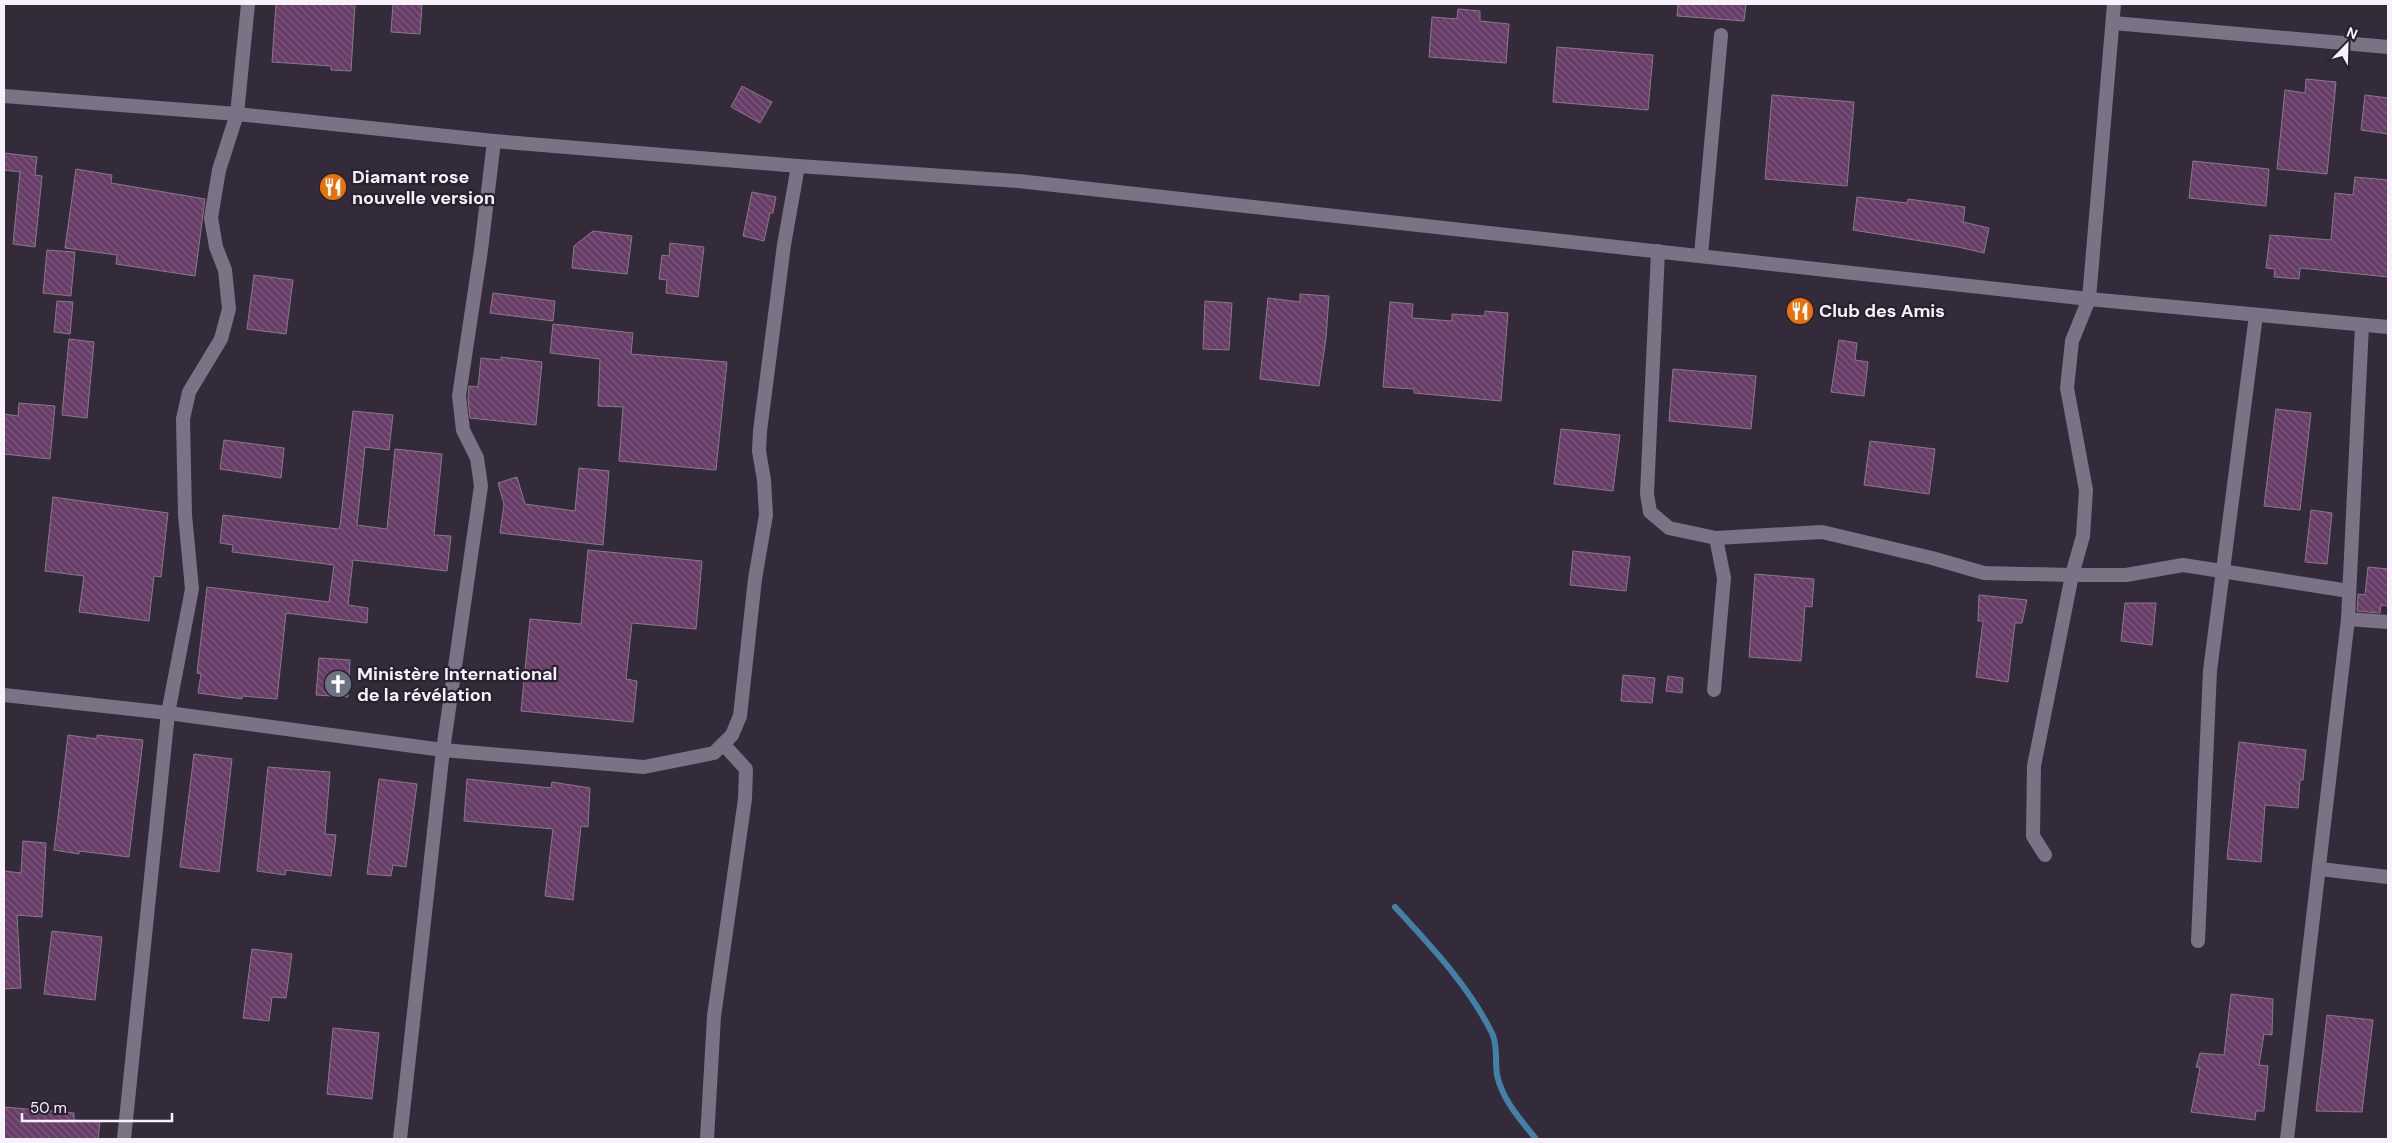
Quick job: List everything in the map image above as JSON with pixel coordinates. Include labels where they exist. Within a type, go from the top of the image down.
[{"type":"street","points":[[124,1139],[168,714],[192,589],[185,515],[183,419],[189,392],[222,339],[229,309],[225,270],[216,247],[211,218],[219,170],[237,114],[248,4]]},
{"type":"street","points":[[2045,855],[2033,836],[2034,766],[2072,575],[2083,536],[2086,490],[2067,388],[2072,341],[2089,299],[2114,4]]},
{"type":"street","points":[[2113,23],[2388,47]]},
{"type":"street","points":[[1700,255],[1721,35]]},
{"type":"street","points":[[4,96],[237,114],[494,140],[798,166],[1018,181],[1309,215],[1700,255],[2089,299],[2388,327]]},
{"type":"street","points":[[400,1139],[443,750],[481,486],[477,458],[463,430],[459,396],[481,250],[494,140]]},
{"type":"street","points":[[4,695],[168,714],[443,750],[644,767],[714,753],[732,735],[740,716],[756,579],[766,515],[764,480],[759,452],[760,431],[774,338],[784,246],[798,166]]},
{"type":"street","points":[[1658,251],[1647,494],[1650,512],[1669,528],[1716,538],[1822,532],[1932,558],[1984,573],[2126,575],[2183,564],[2301,585],[2349,590]]},
{"type":"street","points":[[2198,941],[2210,671],[2256,315]]},
{"type":"street","points":[[2287,1139],[2348,619],[2362,325]]},
{"type":"street","points":[[1714,690],[1724,578],[1716,538]]},
{"type":"street","points":[[2348,619],[2388,622]]},
{"type":"street","points":[[707,1139],[714,1016],[745,799],[746,769],[724,744]]},
{"type":"street","points":[[2320,869],[2388,877]]},
{"type":"building","points":[[276,4],[355,4],[351,71],[331,70],[331,66],[272,62]]},
{"type":"building","points":[[393,4],[422,4],[420,34],[391,32]]},
{"type":"building","points":[[1678,4],[1746,4],[1744,21],[1677,16]]},
{"type":"building","points":[[1458,9],[1480,11],[1480,21],[1509,24],[1506,63],[1429,57],[1432,17],[1457,19]]},
{"type":"building","points":[[1557,47],[1653,55],[1648,110],[1553,102]]},
{"type":"building","points":[[2306,79],[2336,82],[2327,174],[2277,169],[2285,90],[2305,93]]},
{"type":"building","points":[[742,86],[772,102],[760,123],[731,107]]},
{"type":"building","points":[[1772,95],[1854,102],[1847,186],[1765,179]]},
{"type":"building","points":[[2365,95],[2388,98],[2388,134],[2361,130]]},
{"type":"building","points":[[4,153],[37,157],[35,175],[42,176],[35,247],[13,244],[20,172],[4,170]]},
{"type":"building","points":[[2193,161],[2269,169],[2266,206],[2189,198]]},
{"type":"building","points":[[76,169],[112,175],[111,183],[205,199],[195,276],[116,264],[117,255],[65,248]]},
{"type":"building","points":[[2355,177],[2388,180],[2388,277],[2300,268],[2299,279],[2274,277],[2275,269],[2266,268],[2270,235],[2331,240],[2335,193],[2353,195]]},
{"type":"building","points":[[752,192],[776,197],[773,213],[770,213],[764,241],[743,236]]},
{"type":"building","points":[[1857,197],[1907,203],[1908,199],[1965,207],[1963,222],[1989,228],[1984,253],[1853,230]]},
{"type":"building","points":[[593,231],[632,236],[627,274],[572,268],[574,246]]},
{"type":"building","points":[[670,243],[704,247],[698,297],[666,293],[667,280],[659,279],[662,255],[669,256]]},
{"type":"building","points":[[47,250],[75,252],[71,296],[43,293]]},
{"type":"building","points":[[254,275],[293,280],[286,334],[247,329]]},
{"type":"building","points":[[493,293],[555,301],[553,321],[490,313]]},
{"type":"building","points":[[1300,294],[1329,296],[1326,338],[1319,386],[1260,379],[1268,298],[1300,302]]},
{"type":"building","points":[[57,301],[73,302],[70,334],[54,332]]},
{"type":"building","points":[[1205,301],[1232,303],[1229,350],[1203,349]]},
{"type":"building","points":[[1390,302],[1413,304],[1412,318],[1452,321],[1452,314],[1485,316],[1485,311],[1508,313],[1501,401],[1414,393],[1414,389],[1383,387]]},
{"type":"building","points":[[553,324],[633,333],[631,354],[727,362],[716,470],[619,461],[623,407],[598,406],[600,359],[550,353]]},
{"type":"building","points":[[69,339],[94,342],[87,418],[62,415]]},
{"type":"building","points":[[1839,340],[1857,343],[1855,360],[1868,362],[1864,396],[1831,392]]},
{"type":"building","points":[[501,357],[542,362],[536,425],[470,418],[469,386],[478,387],[481,358],[501,360]]},
{"type":"building","points":[[1673,369],[1756,376],[1751,429],[1669,421]]},
{"type":"building","points":[[19,403],[55,406],[50,459],[4,454],[4,414],[18,416]]},
{"type":"building","points":[[2276,409],[2311,413],[2300,510],[2264,506]]},
{"type":"building","points":[[353,411],[393,415],[389,450],[365,447],[357,525],[387,529],[395,449],[442,454],[434,535],[451,536],[447,571],[353,560],[348,605],[368,608],[367,623],[286,613],[277,699],[242,696],[242,699],[198,693],[201,674],[197,673],[207,587],[329,602],[334,565],[232,552],[233,545],[220,543],[223,515],[338,529],[340,526]]},
{"type":"building","points":[[1561,429],[1620,435],[1613,491],[1554,484]]},
{"type":"building","points":[[224,440],[284,448],[281,478],[220,469]]},
{"type":"building","points":[[1870,441],[1935,449],[1929,494],[1864,485]]},
{"type":"building","points":[[579,468],[609,471],[603,545],[500,533],[504,504],[498,483],[517,477],[525,504],[575,511]]},
{"type":"building","points":[[53,497],[168,513],[161,577],[154,576],[149,621],[79,612],[84,576],[45,571]]},
{"type":"building","points":[[2311,510],[2332,513],[2327,564],[2305,562]]},
{"type":"building","points":[[588,550],[702,561],[696,629],[632,623],[626,679],[637,681],[633,722],[521,711],[530,619],[581,624]]},
{"type":"building","points":[[1573,551],[1630,557],[1626,591],[1570,585]]},
{"type":"building","points":[[2368,567],[2388,569],[2388,606],[2381,605],[2380,613],[2357,611],[2358,594],[2365,595]]},
{"type":"building","points":[[1755,574],[1814,579],[1812,607],[1805,606],[1801,661],[1749,657]]},
{"type":"building","points":[[1979,595],[2027,600],[2022,623],[2015,623],[2008,682],[1976,677],[1983,621],[1978,621]]},
{"type":"building","points":[[2125,603],[2156,603],[2152,645],[2121,641]]},
{"type":"building","points":[[319,658],[350,660],[348,697],[316,695]]},
{"type":"building","points":[[1623,675],[1655,678],[1652,703],[1621,701]]},
{"type":"building","points":[[1668,676],[1683,678],[1682,693],[1666,691]]},
{"type":"building","points":[[68,735],[97,739],[97,735],[143,740],[129,857],[79,851],[79,854],[54,850]]},
{"type":"building","points":[[2239,742],[2306,750],[2303,780],[2300,780],[2298,808],[2265,805],[2261,862],[2227,859]]},
{"type":"building","points":[[194,754],[232,759],[219,872],[180,867]]},
{"type":"building","points":[[268,767],[330,772],[325,834],[336,835],[331,876],[286,870],[285,875],[257,871]]},
{"type":"building","points":[[379,779],[417,784],[406,867],[393,865],[391,876],[367,874]]},
{"type":"building","points":[[467,779],[551,788],[552,782],[590,788],[588,827],[581,826],[573,900],[545,896],[553,829],[464,821]]},
{"type":"building","points":[[23,841],[46,843],[42,917],[17,915],[21,988],[4,989],[4,871],[21,873]]},
{"type":"building","points":[[52,931],[102,937],[95,1000],[44,994]]},
{"type":"building","points":[[252,949],[292,954],[286,998],[272,997],[269,1021],[243,1018]]},
{"type":"building","points":[[2231,994],[2273,999],[2272,1035],[2264,1034],[2259,1065],[2268,1066],[2264,1111],[2256,1111],[2255,1120],[2191,1112],[2200,1068],[2196,1067],[2200,1053],[2224,1055]]},
{"type":"building","points":[[2327,1015],[2373,1020],[2362,1112],[2316,1111]]},
{"type":"building","points":[[333,1028],[379,1033],[372,1099],[327,1094]]},
{"type":"building","points":[[4,1107],[74,1113],[74,1120],[100,1122],[98,1139],[4,1139]]},
{"type":"waterway","points":[[1395,907],[1448,967],[1482,1015],[1494,1038],[1497,1075],[1503,1093],[1536,1139]]},
{"type":"place","name":"Diamant rose nouvelle version","points":[[333,187]]},
{"type":"place","name":"Club des Amis","points":[[1800,311]]},
{"type":"place","name":"Ministère International de la révélation","points":[[338,684]]}]
